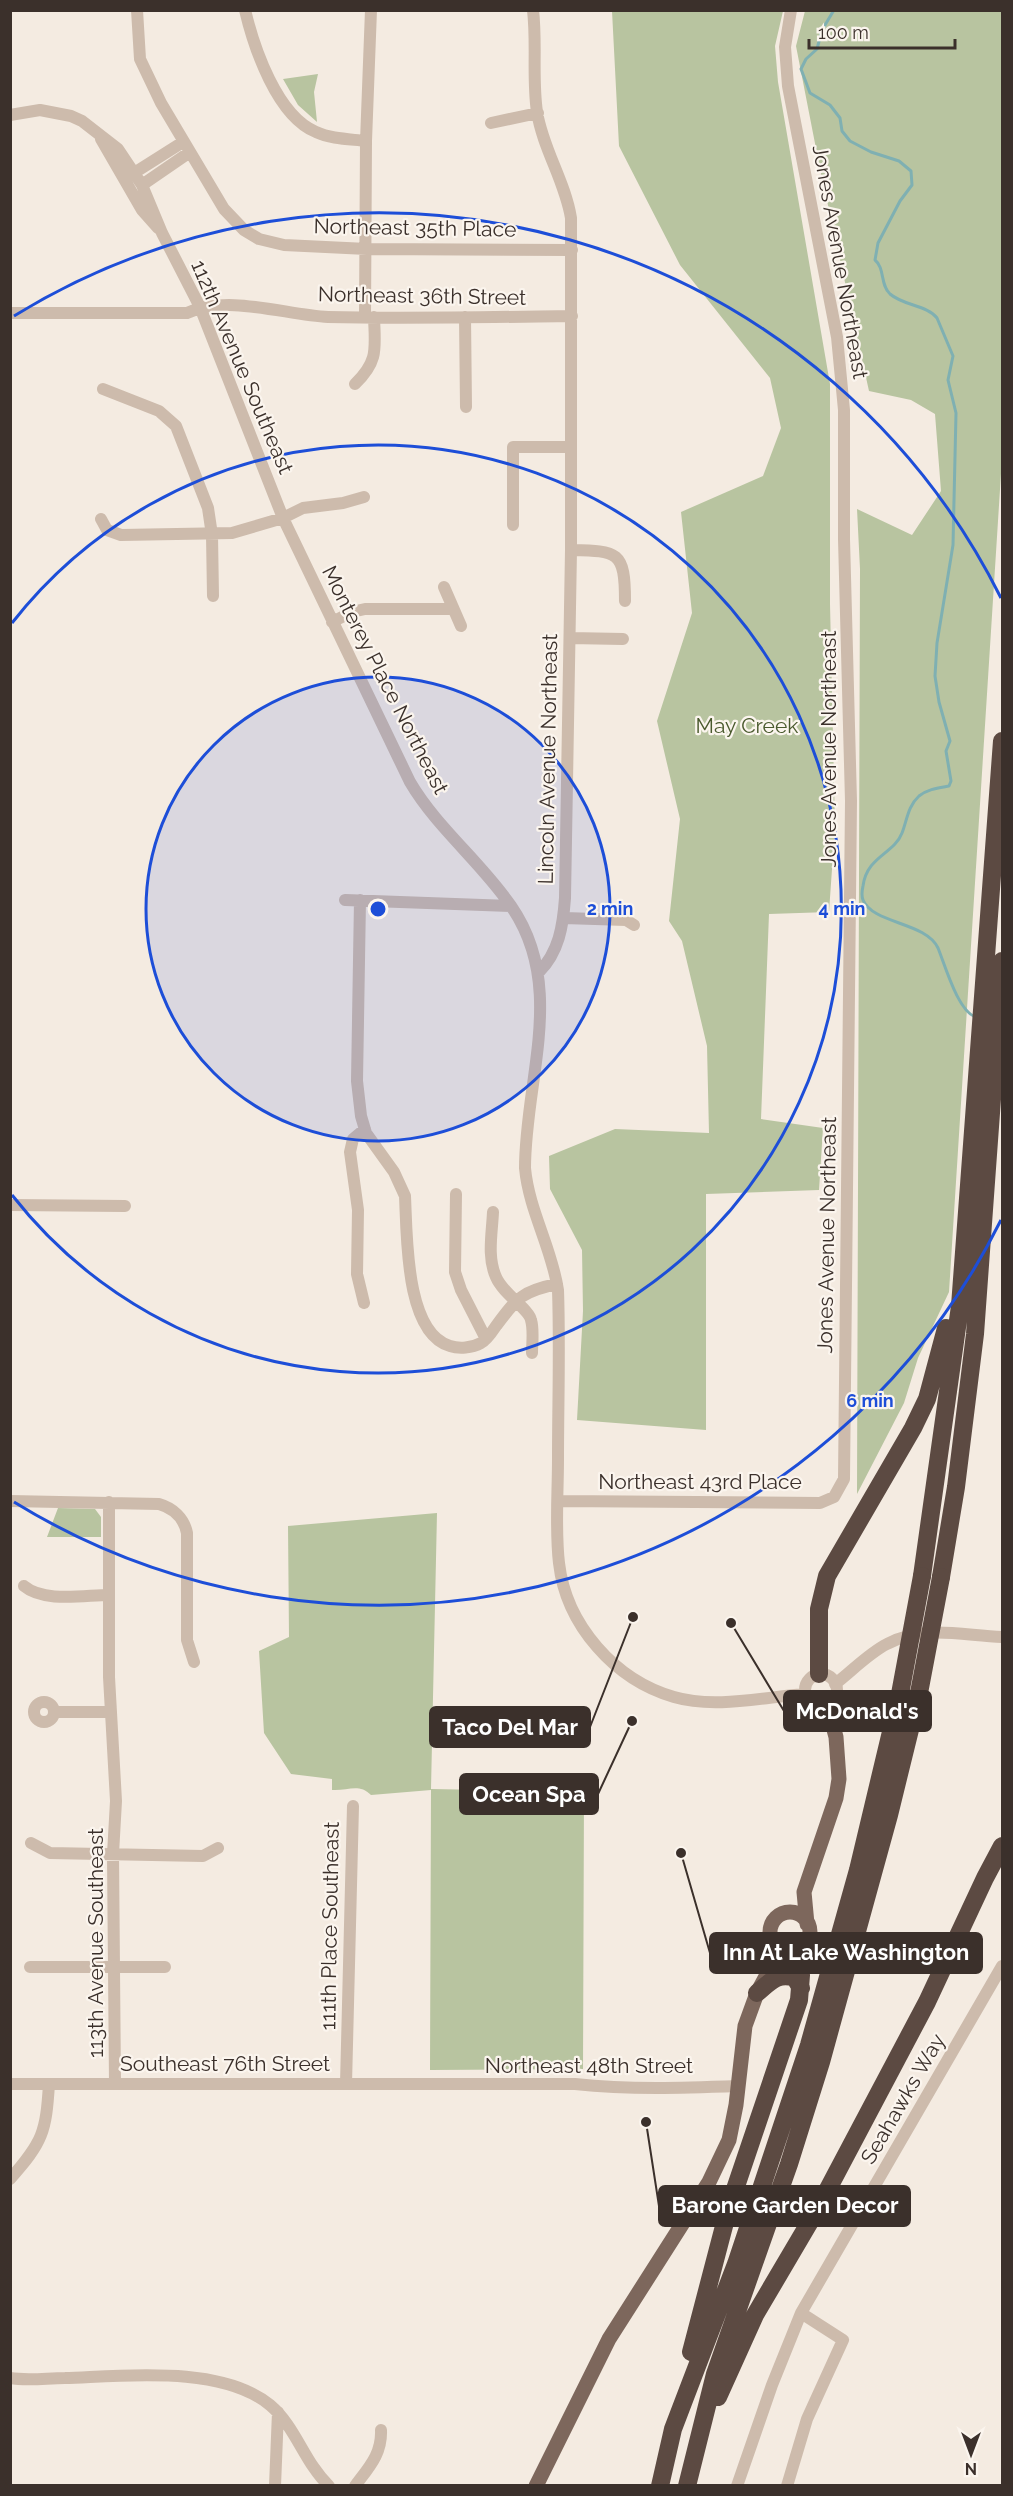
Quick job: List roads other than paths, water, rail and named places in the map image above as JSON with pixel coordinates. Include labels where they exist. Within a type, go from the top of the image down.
[{"type":"highway","points":[[819,1674],[819,1609],[827,1576],[914,1428],[927,1399],[941,1355],[985,1081],[997,964],[1002,741]]},
{"type":"highway","points":[[687,2486],[730,2325],[789,2164],[821,2062],[886,1826],[918,1693],[956,1487],[975,1334],[985,1081]]},
{"type":"highway","points":[[673,2429],[736,2264],[809,2045],[858,1870],[900,1694],[922,1576],[954,1351],[972,1160]]},
{"type":"highway","points":[[693,2457],[754,2315],[818,2208],[927,2002],[1002,1846]]},
{"type":"highway","points":[[660,2486],[729,2207],[801,1988],[801,1975],[786,1950]]},
{"type":"highway","points":[[757,1993],[774,1978],[785,1975],[795,1978],[801,1988]]},
{"type":"main road","points":[[786,1950],[772,1941],[770,1928],[777,1917],[788,1912],[804,1892],[836,1798],[839,1779],[836,1737],[827,1704]]},
{"type":"main road","points":[[536,2486],[609,2338],[714,2173],[729,2140],[739,2086],[745,2026],[757,1993],[770,1970],[786,1950],[807,1941],[804,1892]]},
{"type":"main road","points":[[788,1912],[799,1915],[807,1924]]},
{"type":"street","points":[[137,10],[140,58],[187,147]]},
{"type":"street","points":[[245,10],[256,50],[291,114],[314,132],[366,141]]},
{"type":"street","points":[[355,384],[368,371],[375,357],[369,317],[367,249],[366,141],[371,10]]},
{"type":"street","name":"Lincoln Avenue Northeast","points":[[533,10],[538,113],[545,141],[569,203],[572,249],[570,638],[564,918],[553,955],[539,972]]},
{"type":"street","name":"Jones Avenue Northeast","points":[[791,10],[785,47],[788,86],[837,337],[844,410],[844,539],[851,801],[844,1471],[838,1492]]},
{"type":"street","name":"112th Avenue Southeast","points":[[10,116],[40,110],[82,121],[118,149],[142,184],[162,233],[200,307],[283,518]]},
{"type":"street","points":[[491,123],[538,113]]},
{"type":"street","name":"112th Avenue Southeast","points":[[98,134],[142,210],[162,233]]},
{"type":"street","points":[[134,173],[187,147]]},
{"type":"street","points":[[142,184],[187,147]]},
{"type":"street","name":"Northeast 35th Place","points":[[187,147],[229,215],[244,230],[258,239],[284,245],[367,249],[572,249]]},
{"type":"street","name":"Northeast 36th Street","points":[[10,313],[187,313],[200,307],[276,308],[313,315],[369,317],[572,316]]},
{"type":"street","points":[[465,317],[466,407]]},
{"type":"street","points":[[103,389],[159,411],[176,426],[203,491],[212,536],[213,596]]},
{"type":"street","points":[[513,525],[513,447],[570,447]]},
{"type":"street","points":[[101,519],[107,530],[121,535],[212,536],[247,530],[314,505],[343,503],[364,497]]},
{"type":"street","name":"Monterey Place Northeast","points":[[283,518],[417,793],[511,906],[534,953],[539,972]]},
{"type":"street","points":[[571,550],[608,551],[617,557],[625,573],[625,601]]},
{"type":"street","points":[[444,587],[461,626]]},
{"type":"street","points":[[332,622],[352,612],[365,609],[453,609]]},
{"type":"street","points":[[570,638],[623,639]]},
{"type":"street","points":[[345,900],[511,906]]},
{"type":"street","points":[[360,900],[357,1081],[365,1129],[402,1184],[410,1275],[421,1315],[431,1336],[456,1348],[468,1347],[486,1339],[514,1302],[523,1294],[557,1284]]},
{"type":"street","points":[[564,918],[626,920],[634,926]]},
{"type":"street","points":[[539,972],[542,1009],[525,1168],[529,1193],[557,1284],[559,1562],[566,1595],[583,1630],[611,1662],[656,1690],[689,1700],[806,1694]]},
{"type":"street","points":[[364,1303],[357,1274],[358,1202],[350,1152],[353,1139],[365,1129]]},
{"type":"street","points":[[456,1194],[455,1272],[460,1290],[486,1339]]},
{"type":"street","points":[[10,1205],[125,1206]]},
{"type":"street","points":[[493,1212],[491,1252],[493,1270],[501,1287],[524,1310],[531,1321],[532,1353]]},
{"type":"street","name":"Northeast 43rd Place","points":[[558,1501],[820,1503],[838,1492]]},
{"type":"street","points":[[10,1501],[159,1504],[174,1511],[185,1526],[187,1533],[188,1640],[194,1662]]},
{"type":"street","points":[[24,1587],[31,1592],[48,1596],[110,1595],[109,1502]]},
{"type":"street","name":"113th Avenue Southeast","points":[[110,1595],[111,1712],[116,1801],[113,1854],[115,2084]]},
{"type":"street","points":[[836,1684],[888,1643],[924,1633],[950,1631],[1002,1637]]},
{"type":"street","points":[[819,1674],[829,1676],[836,1684],[835,1698],[827,1704],[812,1703],[806,1694],[810,1679],[819,1674]]},
{"type":"street","points":[[55,1712],[111,1712]]},
{"type":"street","name":"111th Place Southeast","points":[[346,2084],[353,1806]]},
{"type":"street","points":[[31,1843],[50,1853],[203,1856],[218,1848]]},
{"type":"street","name":"Seahawks Way","points":[[737,2486],[772,2385],[801,2313],[1002,1966]]},
{"type":"street","points":[[30,1967],[165,1967]]},
{"type":"street","name":"Southeast 76th Street","points":[[10,2084],[440,2085]]},
{"type":"street","points":[[10,2179],[30,2157],[43,2135],[49,2084]]},
{"type":"street","name":"Northeast 48th Street","points":[[440,2085],[575,2084],[655,2089],[739,2086]]},
{"type":"street","points":[[787,2486],[789,2470],[807,2420],[843,2340],[801,2313]]},
{"type":"street","points":[[10,2378],[126,2376],[206,2380],[225,2384],[257,2397],[278,2412],[312,2466],[329,2486]]},
{"type":"street","points":[[275,2486],[278,2412]]},
{"type":"street","points":[[355,2486],[376,2458],[382,2443],[381,2430]]},
{"type":"waterway","name":"May Creek","points":[[834,10],[822,30],[817,49],[806,59],[801,69],[810,93],[830,105],[840,118],[842,131],[850,141],[871,152],[899,161],[911,171],[912,185],[900,201],[878,243],[875,260],[890,294],[927,310],[937,318],[953,356],[948,380],[956,413],[953,545],[937,643],[935,676],[939,702],[950,741],[946,751],[951,781],[949,786],[933,789],[915,800],[898,840],[875,862],[865,876],[862,896],[869,908],[877,914],[932,939],[963,1006],[976,1017]]},
{"type":"place","name":"Taco Del Mar","points":[[633,1617]]},
{"type":"place","name":"McDonald's","points":[[731,1623]]},
{"type":"place","name":"Ocean Spa","points":[[632,1721]]},
{"type":"place","name":"Inn At Lake Washington","points":[[681,1853]]},
{"type":"place","name":"Barone Garden Decor","points":[[646,2122]]}]
